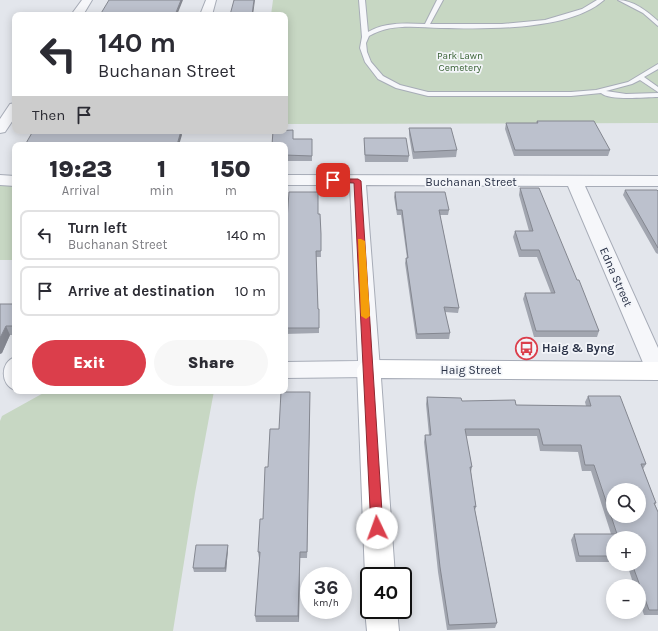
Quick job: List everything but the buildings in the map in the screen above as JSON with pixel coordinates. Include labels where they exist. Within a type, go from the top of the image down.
[{"type":"street","points":[[79,12],[87,0]]},
{"type":"street","points":[[207,12],[211,0]]},
{"type":"street","points":[[0,129],[12,111]]},
{"type":"street","points":[[0,180],[12,180]]},
{"type":"street","name":"Buchanan Street","points":[[288,180],[575,182],[658,181]]},
{"type":"street","points":[[358,181],[380,567]]},
{"type":"street","name":"Edna Street","points":[[575,182],[658,371]]},
{"type":"street","name":"Haig Street","points":[[288,370],[658,371]]},
{"type":"street","points":[[382,619],[383,631]]},
{"type":"lane","points":[[362,0],[365,36],[362,45],[369,66],[389,85],[410,92],[428,94],[571,94],[596,92],[630,83],[641,78],[658,66]]},
{"type":"lane","points":[[427,25],[440,0]]},
{"type":"lane","points":[[365,36],[378,30],[388,28],[427,25],[495,26],[533,23],[566,16],[601,0]]},
{"type":"lane","points":[[621,0],[645,12],[658,24]]},
{"type":"lane","points":[[635,7],[658,14]]},
{"type":"lane","points":[[641,78],[658,90]]},
{"type":"lane","points":[[596,92],[626,96],[658,95]]},
{"type":"lane","points":[[12,366],[9,371],[9,379],[12,382]]},
{"type":"green space","name":"Park Lawn Cemetery","points":[[273,0],[658,0],[658,123],[288,124],[288,12],[271,12]]},
{"type":"green space","points":[[0,179],[12,180],[12,260],[0,260]]},
{"type":"green space","points":[[42,394],[213,394],[195,493],[173,631],[0,631],[0,421],[2,416]]},
{"type":"slow traffic","points":[[361,241],[366,316]]},
{"type":"place","name":"Haig & Byng","points":[[526,348]]},
{"type":"route","points":[[333,180],[358,181],[377,528]]}]
